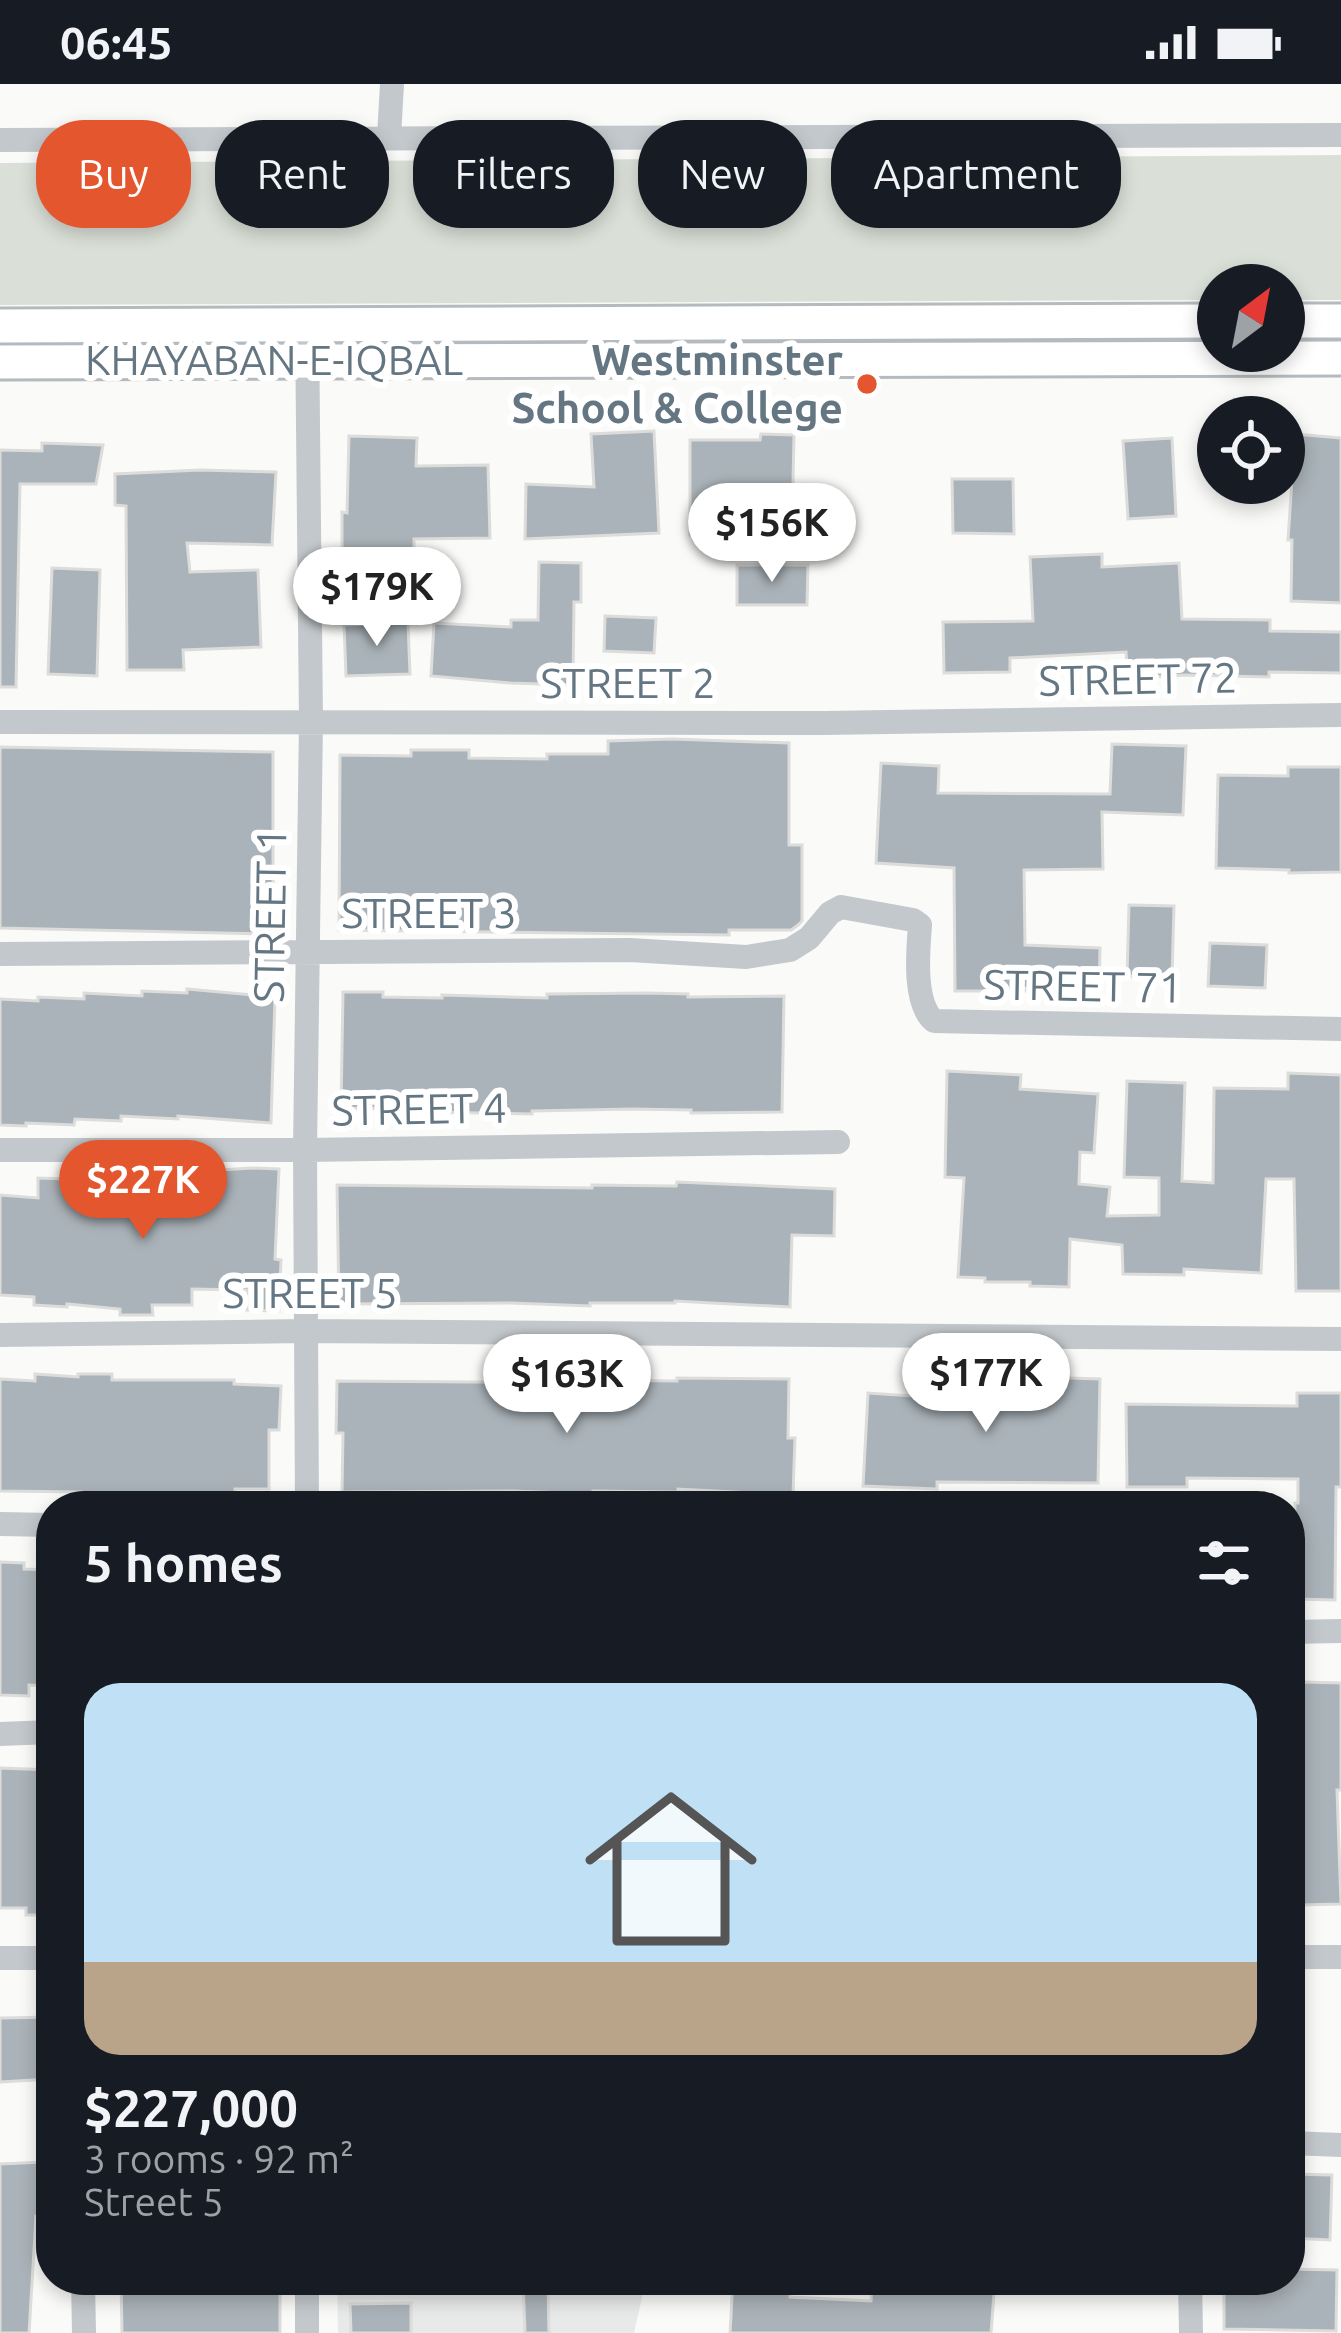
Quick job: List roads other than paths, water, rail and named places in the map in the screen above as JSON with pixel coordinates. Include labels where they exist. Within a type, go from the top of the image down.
[{"type":"main road","points":[[1305,321],[1341,321]]},
{"type":"main road","name":"KHAYABAN-E-IQBAL","points":[[0,326],[1197,322]]},
{"type":"main road","name":"KHAYABAN-E-IQBAL","points":[[0,362],[1341,358]]},
{"type":"street","points":[[392,84],[389,137],[1341,136]]},
{"type":"street","points":[[0,140],[215,138]]},
{"type":"street","name":"STREET 1","points":[[307,325],[311,721],[304,1330],[307,1491]]},
{"type":"street","name":"STREET 72","points":[[824,723],[1341,715]]},
{"type":"street","name":"STREET 2","points":[[0,722],[824,723]]},
{"type":"street","name":"STREET 3","points":[[0,954],[630,950],[746,957],[800,945],[841,907]]},
{"type":"street","name":"STREET 71","points":[[841,907],[920,925],[924,1013],[934,1021],[1341,1029]]},
{"type":"street","name":"STREET 4","points":[[0,1150],[838,1142]]},
{"type":"street","name":"STREET 5","points":[[0,1334],[304,1330],[1341,1339]]},
{"type":"street","points":[[0,1525],[36,1525]]},
{"type":"street","points":[[1305,1632],[1341,1631]]},
{"type":"street","points":[[0,1734],[36,1733]]},
{"type":"street","points":[[1305,1957],[1341,1957]]},
{"type":"street","points":[[0,1958],[36,1958]]},
{"type":"street","points":[[1305,2144],[1341,2145]]},
{"type":"street","points":[[83,2295],[84,2333]]},
{"type":"street","points":[[307,2295],[307,2333]]},
{"type":"street","points":[[1190,2295],[1191,2333]]},
{"type":"place","name":"Westminster School & College","points":[[867,384]]}]
